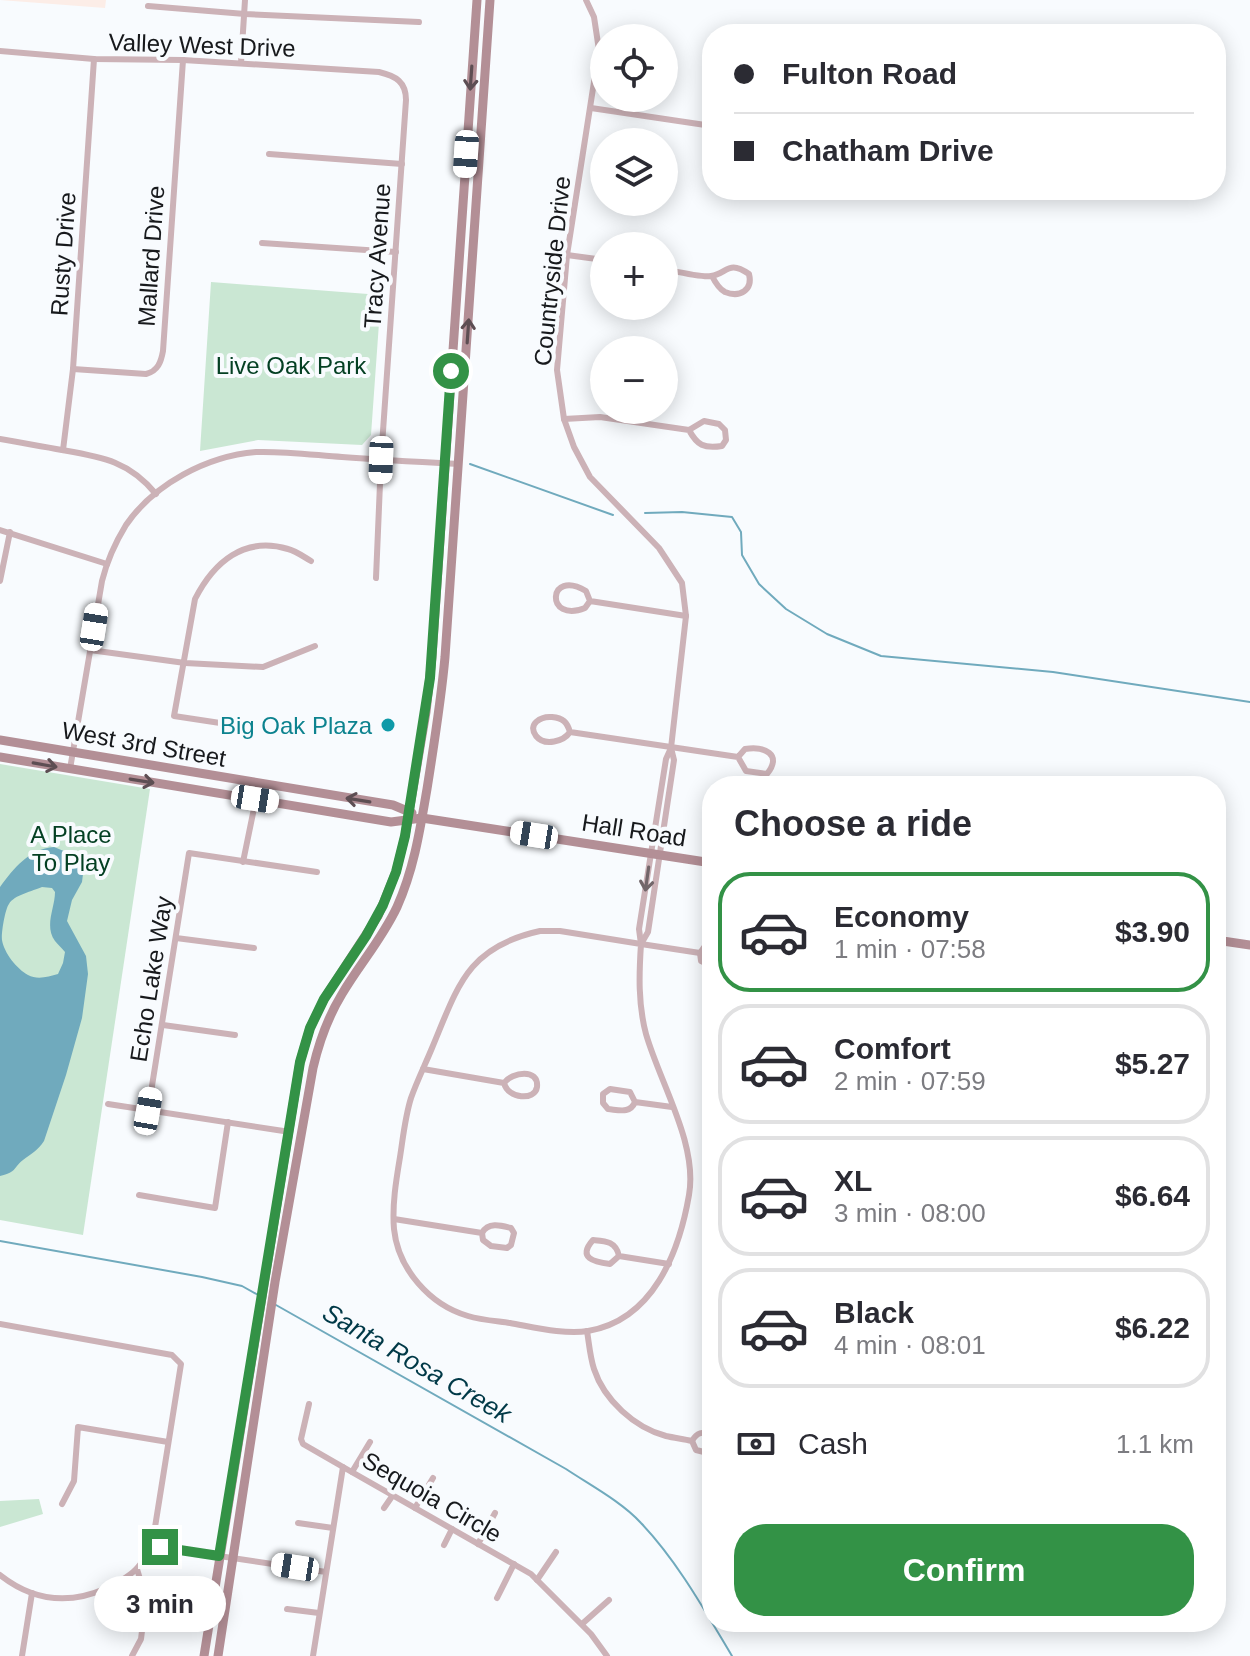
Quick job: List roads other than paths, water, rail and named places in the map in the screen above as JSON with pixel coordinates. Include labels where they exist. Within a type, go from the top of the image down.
[{"type":"main road","points":[[204,1656],[296,1078],[310,1028],[332,985],[383,905],[399,861],[408,816],[429,687],[477,0]]},
{"type":"main road","points":[[218,1656],[275,1282],[310,1080],[321,1040],[341,996],[377,943],[398,904],[412,865],[422,818],[442,687],[490,0]]},
{"type":"main road","name":"West 3rd Street","points":[[0,740],[393,805],[408,816]]},
{"type":"main road","name":"West 3rd Street","points":[[0,757],[390,821],[408,816],[422,818]]},
{"type":"main road","name":"Hall Road","points":[[422,818],[702,861]]},
{"type":"main road","points":[[1226,941],[1250,945]]},
{"type":"street","points":[[241,63],[245,0]]},
{"type":"street","name":"Countryside Drive","points":[[586,0],[595,24]]},
{"type":"street","points":[[148,6],[419,22]]},
{"type":"street","name":"Valley West Drive","points":[[0,51],[94,59],[183,60],[379,72],[401,81]]},
{"type":"street","name":"Rusty Drive","points":[[63,450],[73,369],[94,59]]},
{"type":"street","name":"Mallard Drive","points":[[73,369],[146,374],[156,369],[161,361],[183,60]]},
{"type":"street","name":"Tracy Avenue","points":[[376,578],[406,95],[401,81]]},
{"type":"street","name":"Countryside Drive","points":[[587,1331],[605,1326],[637,1309],[652,1293],[669,1264],[690,1193],[688,1154],[653,1054],[643,1016],[639,973],[639,929],[655,854],[666,759],[671,748],[686,616],[682,583],[659,548],[590,477],[564,419],[557,370],[567,255],[590,112]]},
{"type":"street","points":[[618,112],[702,125]]},
{"type":"street","points":[[269,154],[402,164]]},
{"type":"street","points":[[262,243],[396,252]]},
{"type":"street","points":[[567,255],[590,258]]},
{"type":"street","points":[[678,271],[712,276],[732,268],[743,270],[751,280],[746,292],[726,293],[712,276]]},
{"type":"street","points":[[564,419],[600,417],[689,430],[704,421],[719,424],[725,430],[726,440],[717,447],[699,444],[689,430]]},
{"type":"street","points":[[0,439],[94,455],[120,463],[140,476],[156,494]]},
{"type":"street","points":[[70,769],[107,564],[128,522],[156,494],[191,470],[240,454],[270,452],[459,464]]},
{"type":"street","points":[[0,530],[107,564]]},
{"type":"street","points":[[0,581],[10,532]]},
{"type":"street","points":[[240,726],[174,716],[195,599],[215,567],[246,549],[265,545],[290,549],[311,561]]},
{"type":"street","points":[[564,585],[582,588],[590,601],[585,608],[573,611],[560,608],[555,598],[557,590],[564,585]]},
{"type":"street","points":[[590,601],[686,616]]},
{"type":"street","points":[[90,650],[185,663],[263,667],[315,646]]},
{"type":"street","points":[[547,716],[560,718],[570,732],[562,740],[538,737],[535,734],[536,721],[547,716]]},
{"type":"street","points":[[570,732],[738,757]]},
{"type":"street","points":[[745,749],[769,751],[773,762],[771,770],[767,774],[746,771],[738,757],[745,749]]},
{"type":"street","points":[[259,784],[243,862],[317,872]]},
{"type":"street","name":"Echo Lake Way","points":[[148,1111],[189,853],[243,862]]},
{"type":"street","points":[[692,1441],[652,1431],[612,1400],[594,1370],[587,1331],[557,1330],[468,1316],[435,1300],[410,1274],[398,1247],[394,1232],[393,1194],[410,1101],[462,980],[476,962],[498,946],[540,931],[560,931],[700,953]]},
{"type":"street","points":[[176,938],[254,948]]},
{"type":"street","points":[[702,950],[702,962]]},
{"type":"street","points":[[163,1025],[235,1035]]},
{"type":"street","points":[[423,1069],[504,1083]]},
{"type":"street","points":[[515,1074],[530,1075],[537,1082],[537,1090],[529,1096],[511,1094],[504,1083],[515,1074]]},
{"type":"street","points":[[610,1089],[630,1092],[635,1102],[627,1111],[608,1109],[603,1103],[603,1094],[610,1089]]},
{"type":"street","points":[[635,1102],[672,1107]]},
{"type":"street","points":[[108,1104],[301,1133]]},
{"type":"street","points":[[139,1195],[215,1208],[228,1122]]},
{"type":"street","points":[[394,1219],[482,1233]]},
{"type":"street","points":[[491,1225],[511,1228],[514,1233],[507,1248],[487,1244],[482,1233],[486,1226],[491,1225]]},
{"type":"street","points":[[593,1240],[607,1241],[618,1249],[619,1256],[610,1264],[593,1261],[588,1257],[587,1247],[593,1240]]},
{"type":"street","points":[[619,1256],[669,1264]]},
{"type":"street","points":[[0,1324],[172,1355],[181,1364],[152,1546],[137,1569],[116,1584],[89,1596],[62,1599],[32,1593],[12,1585],[0,1575]]},
{"type":"street","points":[[309,1404],[301,1439],[303,1444],[343,1467]]},
{"type":"street","points":[[62,1504],[74,1481],[78,1427],[168,1442]]},
{"type":"street","points":[[692,1441],[695,1435],[702,1432]]},
{"type":"street","points":[[692,1441],[696,1450],[702,1452]]},
{"type":"street","points":[[352,1472],[370,1442]]},
{"type":"street","name":"Sequoia Circle","points":[[313,1656],[343,1467],[531,1574],[582,1624],[607,1656]]},
{"type":"street","points":[[415,1508],[433,1478]]},
{"type":"street","points":[[384,1508],[393,1495]]},
{"type":"street","points":[[478,1544],[495,1513]]},
{"type":"street","points":[[298,1523],[333,1528]]},
{"type":"street","points":[[444,1545],[452,1529]]},
{"type":"street","points":[[152,1546],[326,1572]]},
{"type":"street","points":[[537,1580],[556,1552]]},
{"type":"street","points":[[497,1598],[514,1564]]},
{"type":"street","points":[[132,1656],[141,1639],[146,1599],[137,1569]]},
{"type":"street","points":[[22,1656],[32,1593]]},
{"type":"street","points":[[582,1624],[609,1600]]},
{"type":"street","points":[[287,1609],[319,1613]]},
{"type":"water","points":[[54,847],[71,854],[83,874],[67,921],[86,956],[88,974],[82,1018],[44,1141],[12,1172],[0,1176],[0,887],[23,861]],"holes":[[[42,887],[52,888],[55,892],[50,929],[65,952],[63,963],[58,974],[35,977],[20,969],[8,955],[2,940],[4,922],[8,907],[15,898]]]},
{"type":"waterway","points":[[470,464],[613,515]]},
{"type":"waterway","points":[[645,513],[682,512],[732,517],[741,532],[742,555],[759,584],[786,609],[827,634],[881,656],[1053,672],[1250,702]]},
{"type":"waterway","name":"Santa Rosa Creek","points":[[0,1241],[202,1277],[242,1286],[260,1296]]},
{"type":"waterway","name":"Santa Rosa Creek","points":[[276,1305],[566,1469],[625,1508],[667,1554],[702,1607]]},
{"type":"waterway","name":"Santa Rosa Creek","points":[[717,1632],[732,1656]]},
{"type":"place","name":"Big Oak Plaza","points":[[388,725]]},
{"type":"park label","name":"Live Oak Park","points":[[291,365]]},
{"type":"park label","name":"A Place To Play","points":[[71,848]]}]
